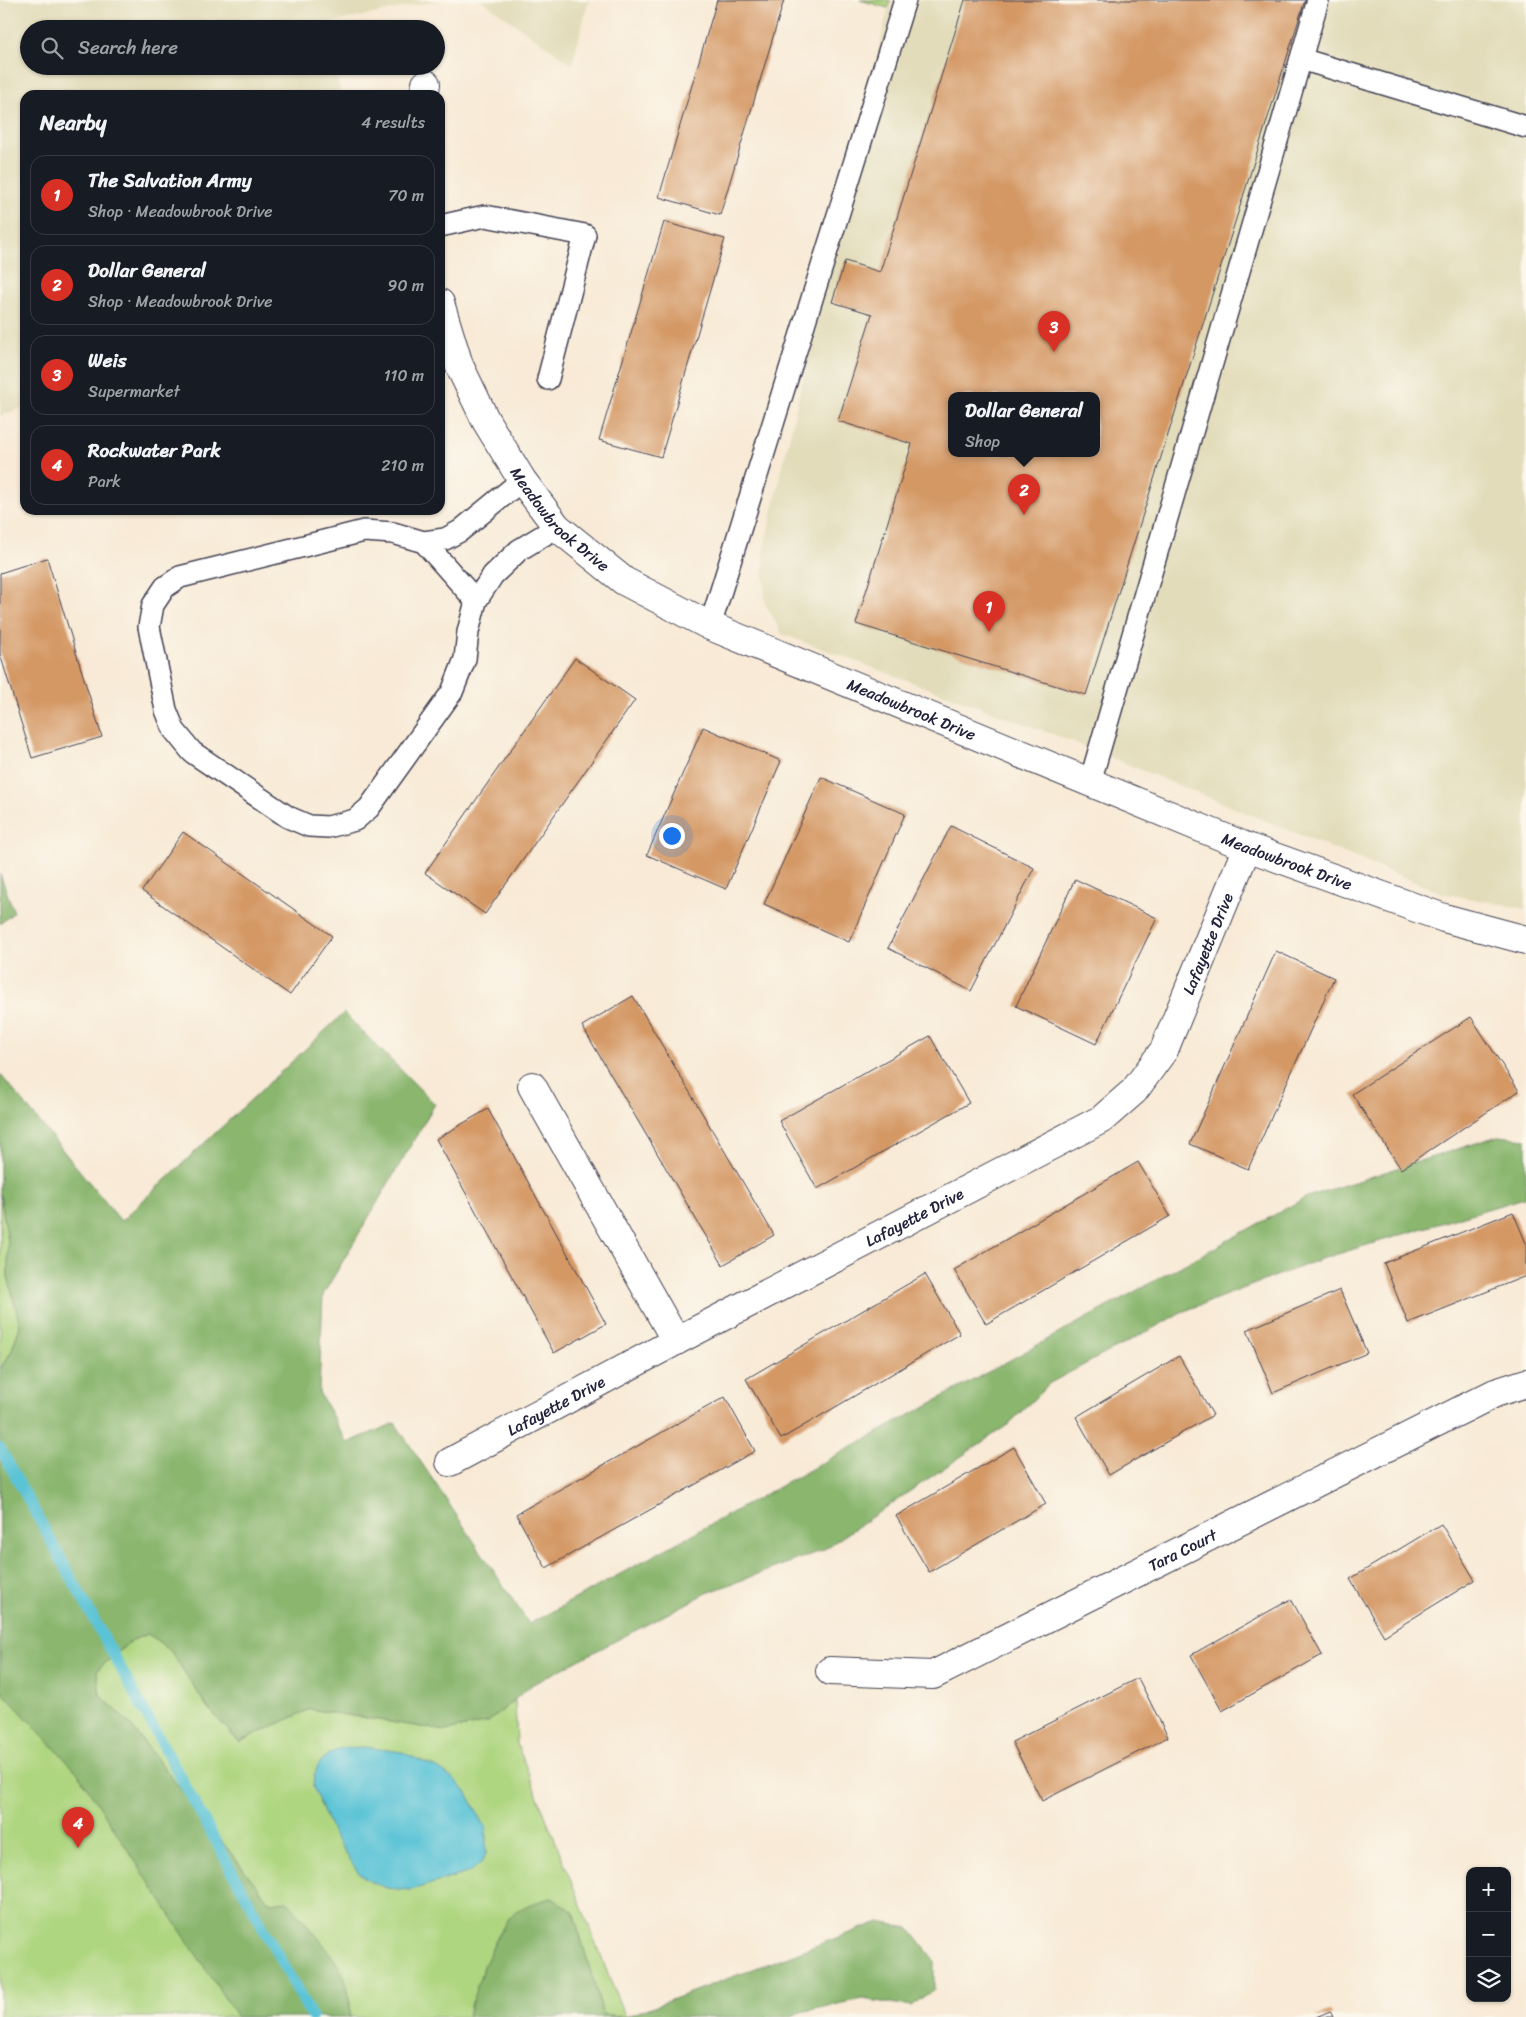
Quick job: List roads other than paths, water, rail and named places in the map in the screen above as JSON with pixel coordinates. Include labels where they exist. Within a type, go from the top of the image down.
[{"type":"street","name":"Meadowbrook Drive","points":[[445,319],[459,365],[486,421],[522,480],[557,527],[624,581],[710,626],[1247,847],[1444,918],[1526,940]]},
{"type":"street","name":"Lafayette Drive","points":[[450,1462],[676,1341],[1102,1119],[1134,1091],[1164,1050],[1247,847]]},
{"type":"street","points":[[532,1086],[676,1341]]},
{"type":"street","name":"Tara Court","points":[[830,1671],[933,1675],[1495,1393],[1526,1383]]},
{"type":"lane","points":[[710,626],[906,0]]},
{"type":"lane","points":[[1090,782],[1318,0]]},
{"type":"lane","points":[[1301,59],[1526,127]]},
{"type":"lane","points":[[445,225],[485,216],[585,235],[548,379]]},
{"type":"lane","points":[[522,480],[460,530],[445,539],[424,542],[393,532],[364,531],[180,577],[165,587],[153,605],[149,627],[166,710],[174,730],[192,752],[288,817],[309,826],[328,827],[354,820],[369,808],[452,692],[465,659],[468,632],[476,601],[493,574],[519,550],[557,527]]},
{"type":"lane","points":[[424,542],[476,601]]},
{"type":"water","points":[[364,1747],[402,1752],[439,1769],[456,1781],[467,1793],[486,1828],[486,1854],[481,1863],[470,1872],[411,1890],[387,1888],[371,1882],[358,1872],[333,1834],[313,1787],[318,1765],[327,1755],[341,1748]]},
{"type":"waterway","points":[[0,1448],[312,2017]]},
{"type":"place","name":"Weis","points":[[1054,352]]},
{"type":"place","name":"Dollar General","points":[[1024,515]]},
{"type":"place","name":"The Salvation Army","points":[[989,632]]},
{"type":"place","name":"Rockwater Park","points":[[78,1848]]}]
